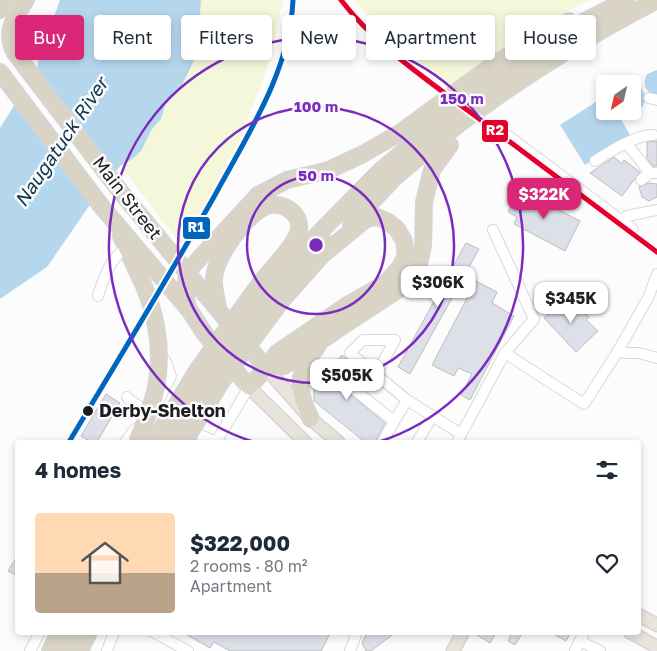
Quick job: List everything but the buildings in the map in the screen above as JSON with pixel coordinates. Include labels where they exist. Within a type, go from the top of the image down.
[{"type":"highway","points":[[5,45],[11,26],[26,0]]},
{"type":"highway","points":[[266,368],[284,366],[407,284],[419,265],[423,246],[424,202],[432,170],[446,141],[493,82],[533,40],[587,11],[616,0]]},
{"type":"highway","points":[[155,440],[202,363],[266,286],[379,172],[422,136],[493,82],[583,22],[626,0]]},
{"type":"highway","points":[[190,311],[185,292],[185,270],[258,195],[287,180],[329,170],[363,154],[493,82],[553,58],[657,0]]},
{"type":"highway","name":"Main Street","points":[[5,45],[21,61],[116,186],[170,253],[266,368]]},
{"type":"highway","name":"Main Street","points":[[0,72],[102,207],[190,311],[205,334],[249,387]]},
{"type":"highway","points":[[185,440],[222,380],[283,299],[395,177],[446,141]]},
{"type":"highway","points":[[167,440],[207,376],[244,323],[298,233],[299,226],[295,215],[284,206],[270,205],[258,211],[238,231],[221,256],[214,278],[219,312]]},
{"type":"highway","points":[[249,387],[277,353],[349,304],[386,282],[400,267],[406,256],[404,241],[397,229],[387,221],[377,217],[366,219],[326,252]]},
{"type":"highway","points":[[116,223],[146,289],[157,328],[160,367],[150,409],[138,440]]},
{"type":"highway","points":[[310,419],[300,392],[300,382],[306,363],[326,337]]},
{"type":"highway","points":[[50,651],[58,635]]},
{"type":"highway","points":[[62,651],[70,635]]},
{"type":"highway","points":[[80,651],[88,635]]},
{"type":"main road","name":"Main Street","points":[[266,368],[310,419],[336,440]]},
{"type":"main road","name":"Main Street","points":[[249,387],[302,440]]},
{"type":"main road","points":[[641,616],[657,625]]},
{"type":"main road","points":[[453,651],[461,635]]},
{"type":"main road","points":[[635,635],[657,647]]},
{"type":"street","points":[[503,132],[633,229]]},
{"type":"street","points":[[596,161],[618,146],[627,144],[644,135],[652,135]]},
{"type":"street","points":[[627,144],[649,175]]},
{"type":"street","points":[[623,222],[627,216],[652,211],[657,218]]},
{"type":"street","points":[[376,374],[407,400],[459,438],[505,353],[534,319],[493,230]]},
{"type":"street","points":[[98,296],[114,258],[120,251],[126,248]]},
{"type":"street","points":[[505,353],[584,404],[618,351],[648,296],[657,274]]},
{"type":"street","points":[[618,351],[625,353],[639,352],[657,358]]},
{"type":"street","points":[[126,440],[134,430],[156,414],[171,376],[166,360],[152,354]]},
{"type":"street","points":[[217,440],[249,387]]},
{"type":"street","points":[[352,388],[394,421]]},
{"type":"street","points":[[127,397],[130,401],[212,440]]},
{"type":"street","points":[[383,440],[407,400]]},
{"type":"street","points":[[418,440],[432,417]]},
{"type":"street","points":[[30,651],[38,635]]},
{"type":"street","points":[[107,651],[113,635]]},
{"type":"street","points":[[159,635],[188,651]]},
{"type":"street","points":[[350,651],[357,635]]},
{"type":"street","points":[[574,651],[582,637],[600,651]]},
{"type":"green space","points":[[201,0],[283,0],[272,53],[272,15],[200,14]]},
{"type":"green space","points":[[354,0],[590,0],[561,15],[505,15],[505,48],[495,55],[495,15],[368,15]]},
{"type":"green space","points":[[194,60],[270,60],[239,141],[183,244],[178,241],[120,165],[132,159],[141,151],[152,129],[161,119],[167,99],[180,89]]},
{"type":"green space","points":[[418,60],[488,60],[450,86]]},
{"type":"water","name":"Naugatuck River","points":[[60,0],[201,0],[201,15],[181,15],[181,60],[194,60],[180,89],[167,99],[161,119],[152,129],[141,151],[120,166],[87,209],[47,267],[0,299],[0,128],[37,69],[39,60],[84,60],[84,15],[55,15]]},
{"type":"water","points":[[657,70],[657,95],[647,90],[645,81],[647,74]]},
{"type":"water","points":[[641,89],[645,96],[643,106],[641,107]]},
{"type":"water","points":[[596,102],[596,120],[621,120],[630,135],[585,165],[560,125]]},
{"type":"pier","points":[[35,69],[116,174],[92,206],[13,103]]},
{"type":"railway","points":[[341,0],[370,32],[403,62],[657,252]]},
{"type":"transit line","name":"R1","points":[[70,440],[215,195],[253,125],[276,77],[290,26],[293,0]]},
{"type":"transit line","name":"R2","points":[[341,0],[370,32],[403,62],[657,252]]},
{"type":"place","name":"Derby-Shelton","points":[[88,411]]}]
